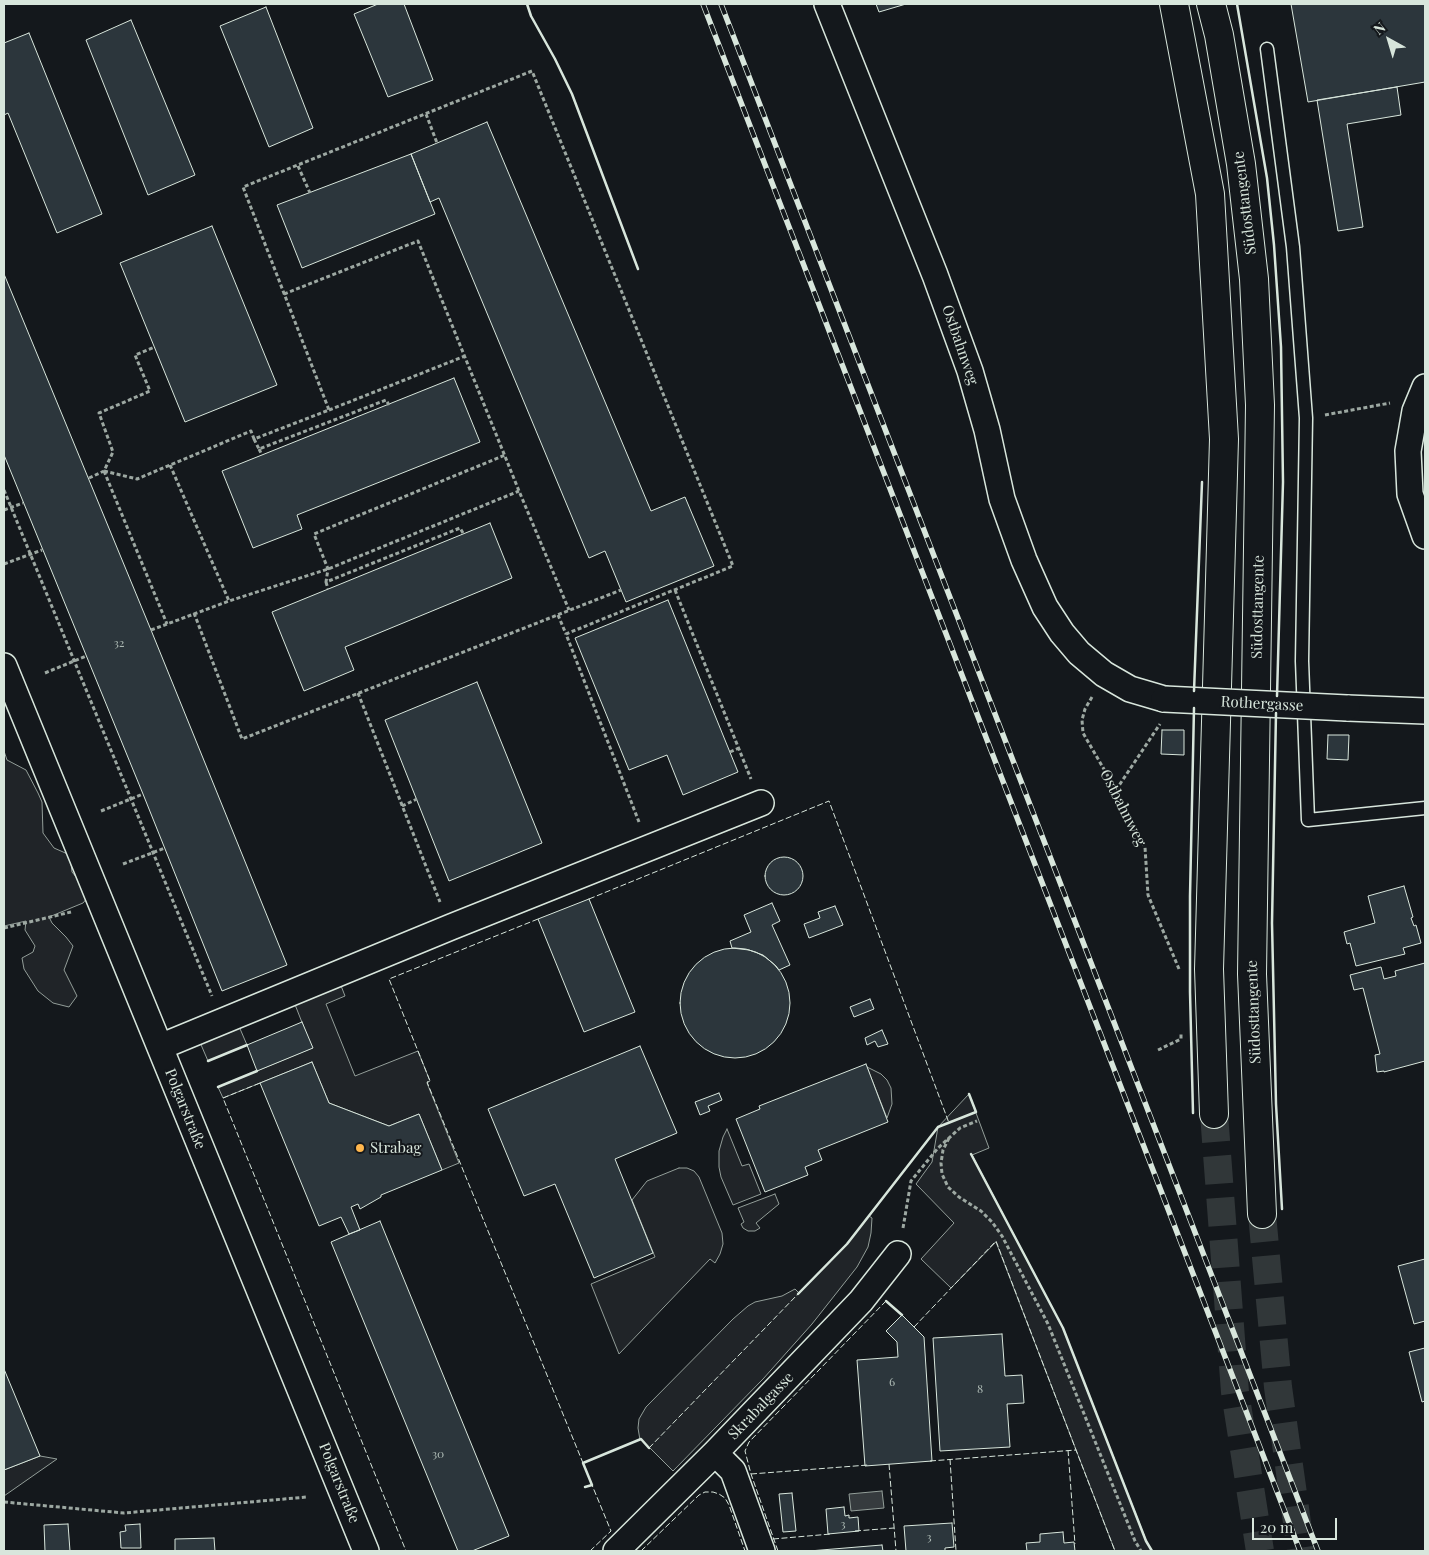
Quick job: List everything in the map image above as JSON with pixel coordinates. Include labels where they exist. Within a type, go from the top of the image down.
[{"type":"highway","points":[[1174,4],[1210,194],[1224,439],[1209,969],[1214,1114]]},
{"type":"highway","name":"Südosttangente","points":[[1211,4],[1219,35],[1242,164],[1254,279],[1260,405],[1252,974],[1262,1214]]},
{"type":"street","name":"Ostbahnweg","points":[[828,4],[935,275],[970,371],[987,430],[1002,498],[1024,560],[1045,607],[1062,633],[1079,653],[1104,674]]},
{"type":"street","points":[[1423,392],[1415,411],[1408,451],[1410,494],[1425,536]]},
{"type":"street","name":"Polgarstraße","points":[[4,666],[366,1551]]},
{"type":"street","name":"Rothergasse","points":[[1104,674],[1163,710],[1347,708],[1425,711]]},
{"type":"street","points":[[160,1047],[450,927],[761,803]]},
{"type":"street","name":"Skrabalgasse","points":[[616,1551],[715,1453],[861,1301],[898,1254]]},
{"type":"street","points":[[715,1453],[733,1471],[762,1551]]},
{"type":"lane","points":[[1267,49],[1293,247],[1306,418],[1302,661],[1308,820],[1425,808]]},
{"type":"path","points":[[329,410],[243,187],[532,71],[733,566],[566,634]]},
{"type":"path","points":[[426,114],[437,143]]},
{"type":"path","points":[[298,166],[310,193]]},
{"type":"path","points":[[284,294],[418,241],[569,610]]},
{"type":"path","points":[[88,478],[104,470],[113,452],[99,413],[150,392],[135,355],[155,348]]},
{"type":"path","points":[[254,439],[465,356]]},
{"type":"path","points":[[1306,418],[1423,392]]},
{"type":"path","points":[[258,449],[386,400],[389,404]]},
{"type":"path","points":[[104,470],[137,479],[251,432],[262,455]]},
{"type":"path","points":[[328,589],[326,582],[328,569],[314,534],[505,455]]},
{"type":"path","points":[[170,465],[229,601]]},
{"type":"path","points":[[104,470],[167,624]]},
{"type":"path","points":[[4,490],[215,1002]]},
{"type":"path","points":[[151,630],[194,613],[328,569],[519,491]]},
{"type":"path","points":[[4,510],[23,503]]},
{"type":"path","points":[[326,582],[460,528],[463,534]]},
{"type":"path","points":[[4,564],[42,550]]},
{"type":"path","points":[[194,613],[242,738],[621,590]]},
{"type":"path","points":[[675,590],[761,803]]},
{"type":"path","points":[[558,615],[642,830]]},
{"type":"path","points":[[45,673],[86,656]]},
{"type":"path","points":[[358,693],[444,910]]},
{"type":"path","name":"Ostbahnweg","points":[[1090,701],[1085,709],[1082,720],[1083,733],[1116,790],[1145,847],[1148,895],[1179,969]]},
{"type":"path","points":[[1116,790],[1163,710]]},
{"type":"path","points":[[730,752],[739,748]]},
{"type":"path","points":[[101,811],[143,794]]},
{"type":"path","points":[[402,806],[417,799]]},
{"type":"path","points":[[123,864],[165,848]]},
{"type":"path","points":[[4,928],[71,912]]},
{"type":"path","points":[[1158,1050],[1181,1039],[1180,1029]]},
{"type":"path","points":[[898,1254],[911,1181],[938,1148],[960,1128],[977,1122]]},
{"type":"path","points":[[949,1138],[943,1150],[940,1163],[942,1174],[948,1187],[959,1197],[981,1211],[1002,1236],[1048,1324],[1141,1551]]},
{"type":"path","points":[[4,1502],[124,1513],[308,1497]]},
{"type":"shaded area","points":[[4,751],[7,760],[26,770],[38,793],[42,802],[43,833],[54,848],[70,855],[72,872],[77,878],[86,877],[93,891],[83,903],[49,917],[52,923],[73,946],[64,970],[77,996],[69,1007],[53,1003],[38,991],[24,969],[22,958],[33,952],[35,946],[25,930],[26,921],[4,926]]},
{"type":"shaded area","points":[[340,983],[345,996],[326,1004],[355,1076],[418,1051],[430,1081],[427,1083],[459,1163],[442,1170],[419,1114],[389,1126],[329,1103],[312,1062],[223,1098],[218,1087],[312,1048],[294,1002]]},
{"type":"shaded area","points":[[238,1024],[247,1045],[208,1061],[199,1040]]},
{"type":"shaded area","points":[[867,1067],[881,1074],[891,1088],[892,1104],[887,1118]]},
{"type":"shaded area","points":[[969,1094],[989,1148],[972,1155],[1063,1328],[1152,1551],[1115,1551],[996,1242],[951,1288],[921,1259],[954,1223],[916,1184],[932,1162],[938,1127]]},
{"type":"shaded area","points":[[727,1129],[742,1166],[749,1164],[761,1194],[733,1205],[721,1177],[719,1167],[719,1151]]},
{"type":"shaded area","points":[[679,1168],[687,1168],[694,1171],[699,1177],[722,1233],[723,1244],[720,1254],[715,1263],[710,1259],[619,1354],[591,1284],[655,1257],[632,1200],[647,1181]]},
{"type":"shaded area","points":[[775,1194],[779,1204],[756,1223],[760,1228],[755,1231],[748,1231],[743,1228],[741,1224],[744,1222],[738,1208]]},
{"type":"shaded area","points":[[869,1216],[872,1218],[868,1247],[857,1267],[812,1324],[763,1379],[673,1471],[640,1440],[639,1419],[646,1407],[748,1306],[755,1302],[782,1296],[795,1289],[799,1293],[847,1244]]},
{"type":"shaded area","points":[[40,1456],[57,1459],[4,1496],[4,1470]]},
{"type":"shaded area","points":[[882,1491],[884,1508],[851,1511],[849,1494]]},
{"type":"building","points":[[378,4],[404,4],[433,80],[388,97],[354,14]]},
{"type":"building","points":[[876,4],[906,4],[879,12]]},
{"type":"building","points":[[1291,4],[1425,4],[1425,82],[1308,102]]},
{"type":"building","points":[[266,7],[313,128],[269,147],[220,26]]},
{"type":"building","points":[[131,20],[195,175],[148,195],[86,40]]},
{"type":"building","points":[[29,33],[102,214],[57,233],[8,113],[4,115],[4,43]]},
{"type":"building","points":[[1397,87],[1401,115],[1347,124],[1363,227],[1338,231],[1317,100]]},
{"type":"building","points":[[487,122],[651,511],[685,497],[714,566],[626,602],[605,551],[589,558],[439,198],[430,202],[411,154]]},
{"type":"building","points":[[411,154],[435,214],[302,268],[277,205]]},
{"type":"building","points":[[212,226],[277,385],[185,422],[120,263]]},
{"type":"building","points":[[4,274],[287,965],[222,991],[4,455]]},
{"type":"building","points":[[454,378],[480,442],[297,515],[302,529],[253,548],[222,471]]},
{"type":"building","points":[[490,523],[512,578],[345,647],[354,670],[304,691],[272,612]]},
{"type":"building","points":[[668,600],[738,772],[683,795],[667,755],[629,770],[575,638]]},
{"type":"building","points":[[477,682],[542,843],[449,881],[385,720]]},
{"type":"building","points":[[1162,730],[1184,730],[1184,755],[1161,754]]},
{"type":"building","points":[[1328,735],[1349,735],[1348,760],[1327,759]]},
{"type":"building","points":[[784,857],[791,858],[797,863],[802,869],[802,883],[797,889],[791,894],[784,895],[777,894],[771,889],[766,883],[765,876],[766,869],[771,863],[777,858]]},
{"type":"building","points":[[1404,886],[1413,917],[1411,918],[1414,926],[1416,925],[1421,943],[1403,948],[1405,954],[1356,966],[1350,943],[1347,944],[1344,932],[1375,923],[1368,896]]},
{"type":"building","points":[[589,899],[635,1012],[584,1032],[538,919]]},
{"type":"building","points":[[772,903],[780,921],[772,925],[790,965],[779,970],[763,955],[749,950],[732,948],[730,941],[751,932],[744,915]]},
{"type":"building","points":[[835,906],[843,925],[809,938],[804,924],[820,918],[818,912]]},
{"type":"building","points":[[735,948],[756,952],[774,964],[786,982],[790,1003],[786,1024],[774,1042],[756,1054],[735,1058],[714,1054],[696,1042],[684,1024],[680,1003],[684,982],[696,964],[714,952]]},
{"type":"building","points":[[1425,963],[1425,1061],[1384,1072],[1377,1072],[1375,1055],[1380,1054],[1363,988],[1354,990],[1350,975],[1381,967],[1384,979],[1396,976],[1395,971]]},
{"type":"building","points":[[870,999],[874,1009],[854,1017],[850,1007]]},
{"type":"building","points":[[302,1022],[313,1048],[257,1071],[247,1045]]},
{"type":"building","points":[[882,1030],[888,1044],[878,1047],[875,1041],[867,1045],[865,1038]]},
{"type":"building","points":[[640,1046],[677,1133],[615,1159],[653,1253],[594,1278],[555,1184],[524,1196],[488,1109]]},
{"type":"building","name":"Strabag","points":[[312,1062],[329,1103],[389,1126],[419,1114],[442,1170],[381,1195],[381,1197],[360,1209],[358,1204],[351,1207],[360,1230],[349,1234],[341,1217],[319,1226],[260,1083]]},
{"type":"building","points":[[866,1064],[888,1122],[818,1150],[822,1160],[805,1167],[808,1175],[765,1192],[736,1119],[760,1109],[759,1106]]},
{"type":"building","points":[[719,1093],[722,1100],[708,1106],[710,1111],[700,1115],[695,1102]]},
{"type":"building","points":[[380,1221],[509,1536],[472,1551],[458,1551],[331,1242]]},
{"type":"building","points":[[1425,1259],[1425,1321],[1414,1324],[1398,1266]]},
{"type":"building","points":[[902,1315],[924,1337],[932,1461],[865,1466],[857,1360],[898,1357],[897,1342],[886,1331]]},
{"type":"building","points":[[1002,1334],[1005,1376],[1022,1375],[1024,1403],[1007,1404],[1010,1447],[940,1451],[933,1338]]},
{"type":"building","points":[[1425,1348],[1425,1401],[1422,1402],[1409,1352]]},
{"type":"building","points":[[4,1369],[40,1456],[4,1470]]},
{"type":"building","points":[[792,1493],[796,1531],[783,1532],[779,1494]]},
{"type":"building","points":[[844,1507],[845,1516],[849,1515],[849,1518],[858,1517],[859,1531],[828,1534],[826,1509]]},
{"type":"building","points":[[952,1523],[954,1547],[945,1548],[945,1551],[906,1551],[904,1526]]},
{"type":"building","points":[[68,1524],[70,1551],[45,1551],[44,1525]]},
{"type":"building","points":[[140,1524],[141,1548],[121,1548],[120,1532],[126,1531],[125,1525]]},
{"type":"building","points":[[1063,1532],[1064,1543],[1074,1542],[1075,1551],[1027,1551],[1026,1543],[1040,1542],[1040,1534]]},
{"type":"building","points":[[214,1538],[215,1551],[175,1551],[175,1539]]},
{"type":"building","points":[[882,1545],[883,1551],[809,1551]]},
{"type":"tunnel","points":[[1214,1114],[1235,1392],[1260,1551]]},
{"type":"tunnel","points":[[1262,1214],[1278,1387],[1301,1551]]},
{"type":"railway","points":[[703,4],[1300,1551]]},
{"type":"railway","points":[[721,4],[1318,1551]]},
{"type":"fence","points":[[4,4],[9,4]]},
{"type":"fence","points":[[589,899],[829,801],[949,1123]]},
{"type":"fence","points":[[538,919],[389,979],[430,1081],[427,1082],[583,1463]]},
{"type":"fence","points":[[260,1083],[223,1098],[406,1551]]},
{"type":"fence","points":[[914,1327],[996,1241],[1076,1450]]},
{"type":"fence","points":[[649,1448],[798,1294]]},
{"type":"fence","points":[[778,1551],[751,1474],[745,1451],[749,1442],[886,1301]]},
{"type":"fence","points":[[1068,1450],[1075,1544]]},
{"type":"fence","points":[[930,1461],[1076,1450],[1115,1551]]},
{"type":"fence","points":[[950,1459],[956,1551]]},
{"type":"fence","points":[[889,1464],[896,1551]]},
{"type":"fence","points":[[751,1474],[868,1465]]},
{"type":"fence","points":[[590,1551],[611,1531],[592,1485]]},
{"type":"fence","points":[[641,1551],[699,1495],[705,1492],[713,1492],[725,1498],[745,1551]]},
{"type":"fence","points":[[855,1531],[894,1528]]},
{"type":"fence","points":[[773,1539],[831,1534]]},
{"type":"wall","points":[[527,4],[531,16],[572,94],[638,269]]},
{"type":"wall","points":[[1237,4],[1267,178],[1281,347],[1283,482],[1277,696]]},
{"type":"wall","points":[[1194,691],[1202,482]]},
{"type":"wall","points":[[1193,1113],[1190,896],[1194,708]]},
{"type":"wall","points":[[1276,713],[1272,923],[1276,1104],[1282,1209]]},
{"type":"wall","points":[[208,1061],[247,1045]]},
{"type":"wall","points":[[218,1087],[257,1071]]},
{"type":"wall","points":[[798,1294],[847,1244],[938,1127],[976,1112],[969,1094]]},
{"type":"wall","points":[[971,1154],[1063,1328],[1146,1541],[1152,1551]]},
{"type":"wall","points":[[886,1301],[902,1315]]},
{"type":"wall","points":[[585,1487],[592,1485],[583,1463],[641,1439],[649,1448]]},
{"type":"place","name":"Strabag","points":[[360,1148]]}]
